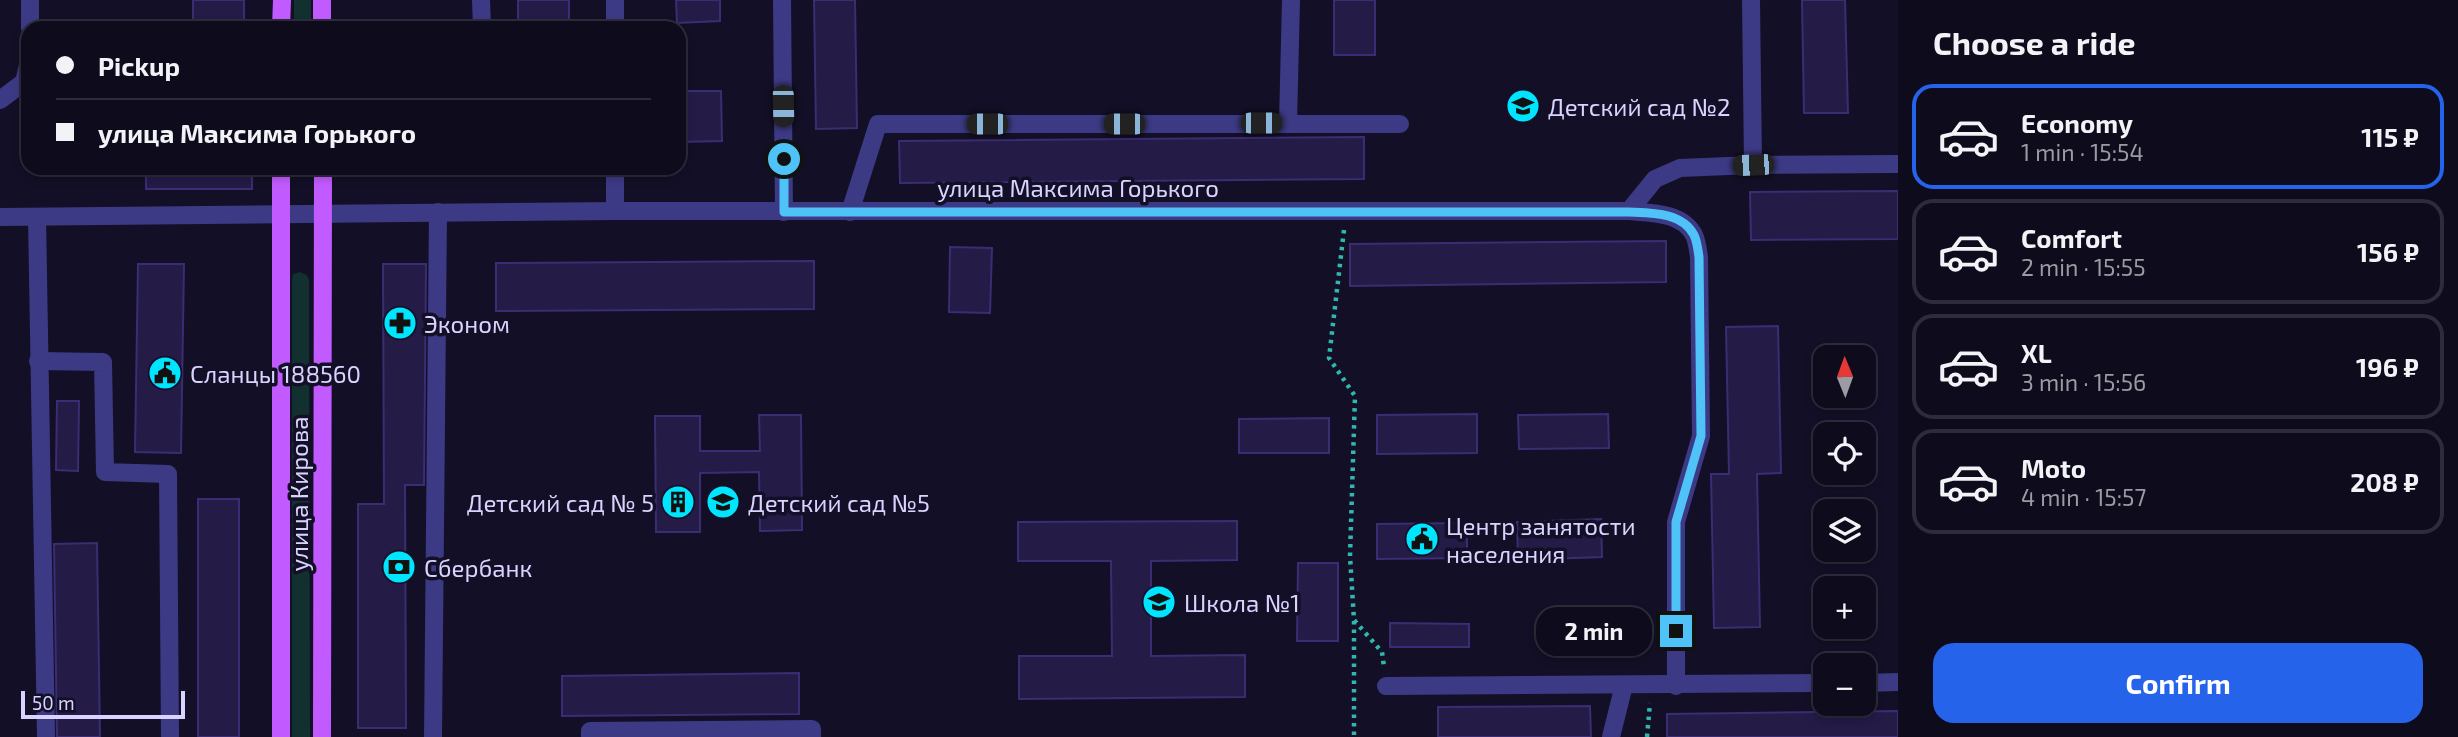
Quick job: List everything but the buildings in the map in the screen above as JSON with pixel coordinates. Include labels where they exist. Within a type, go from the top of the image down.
[{"type":"main road","points":[[281,21],[282,0]]},
{"type":"main road","points":[[322,0],[322,21]]},
{"type":"main road","name":"улица Кирова","points":[[281,175],[281,737]]},
{"type":"main road","name":"улица Кирова","points":[[322,737],[323,175]]},
{"type":"street","points":[[30,0],[30,21]]},
{"type":"street","points":[[481,0],[482,21]]},
{"type":"street","points":[[615,0],[615,21]]},
{"type":"street","points":[[782,0],[784,212]]},
{"type":"street","points":[[1288,123],[1292,0]]},
{"type":"street","points":[[1751,0],[1753,165]]},
{"type":"street","points":[[0,100],[21,79]]},
{"type":"street","points":[[849,212],[878,124],[1400,124]]},
{"type":"street","points":[[1629,212],[1655,180],[1680,168],[1898,164]]},
{"type":"street","points":[[615,175],[615,211]]},
{"type":"street","name":"улица Максима Горького","points":[[0,217],[615,211],[1662,214],[1683,222],[1694,235],[1699,257],[1701,436],[1676,522],[1676,686]]},
{"type":"street","points":[[433,737],[438,212]]},
{"type":"street","points":[[37,216],[46,737]]},
{"type":"street","points":[[38,361],[103,362],[105,472],[168,474],[170,737]]},
{"type":"street","points":[[1876,683],[1898,682]]},
{"type":"street","points":[[1386,686],[1813,683]]},
{"type":"street","points":[[1611,737],[1623,685]]},
{"type":"street","points":[[590,737],[590,731],[812,729],[812,737]]},
{"type":"path","points":[[1346,212],[1329,358],[1355,396],[1350,556],[1354,620],[1354,737]]},
{"type":"path","points":[[1354,620],[1382,652],[1386,686]]},
{"type":"path","points":[[1647,737],[1652,686]]},
{"type":"green space","points":[[294,0],[311,0],[311,21],[294,21]]},
{"type":"green space","points":[[300,272],[307,275],[309,280],[310,737],[292,737],[292,280],[293,274]]},
{"type":"place","name":"Детский сад №2","points":[[1523,106]]},
{"type":"place","name":"Эконом","points":[[400,323]]},
{"type":"place","name":"Сланцы 188560","points":[[165,373]]},
{"type":"place","name":"Детский сад № 5","points":[[678,502]]},
{"type":"place","name":"Детский сад №5","points":[[723,502]]},
{"type":"place","name":"Центр занятости населения","points":[[1422,539]]},
{"type":"place","name":"Сбербанк","points":[[399,567]]},
{"type":"place","name":"Школа №1","points":[[1159,602]]},
{"type":"route","points":[[784,159],[784,212],[1629,212],[1662,214],[1683,222],[1694,235],[1699,257],[1701,436],[1676,522],[1676,631]]}]
